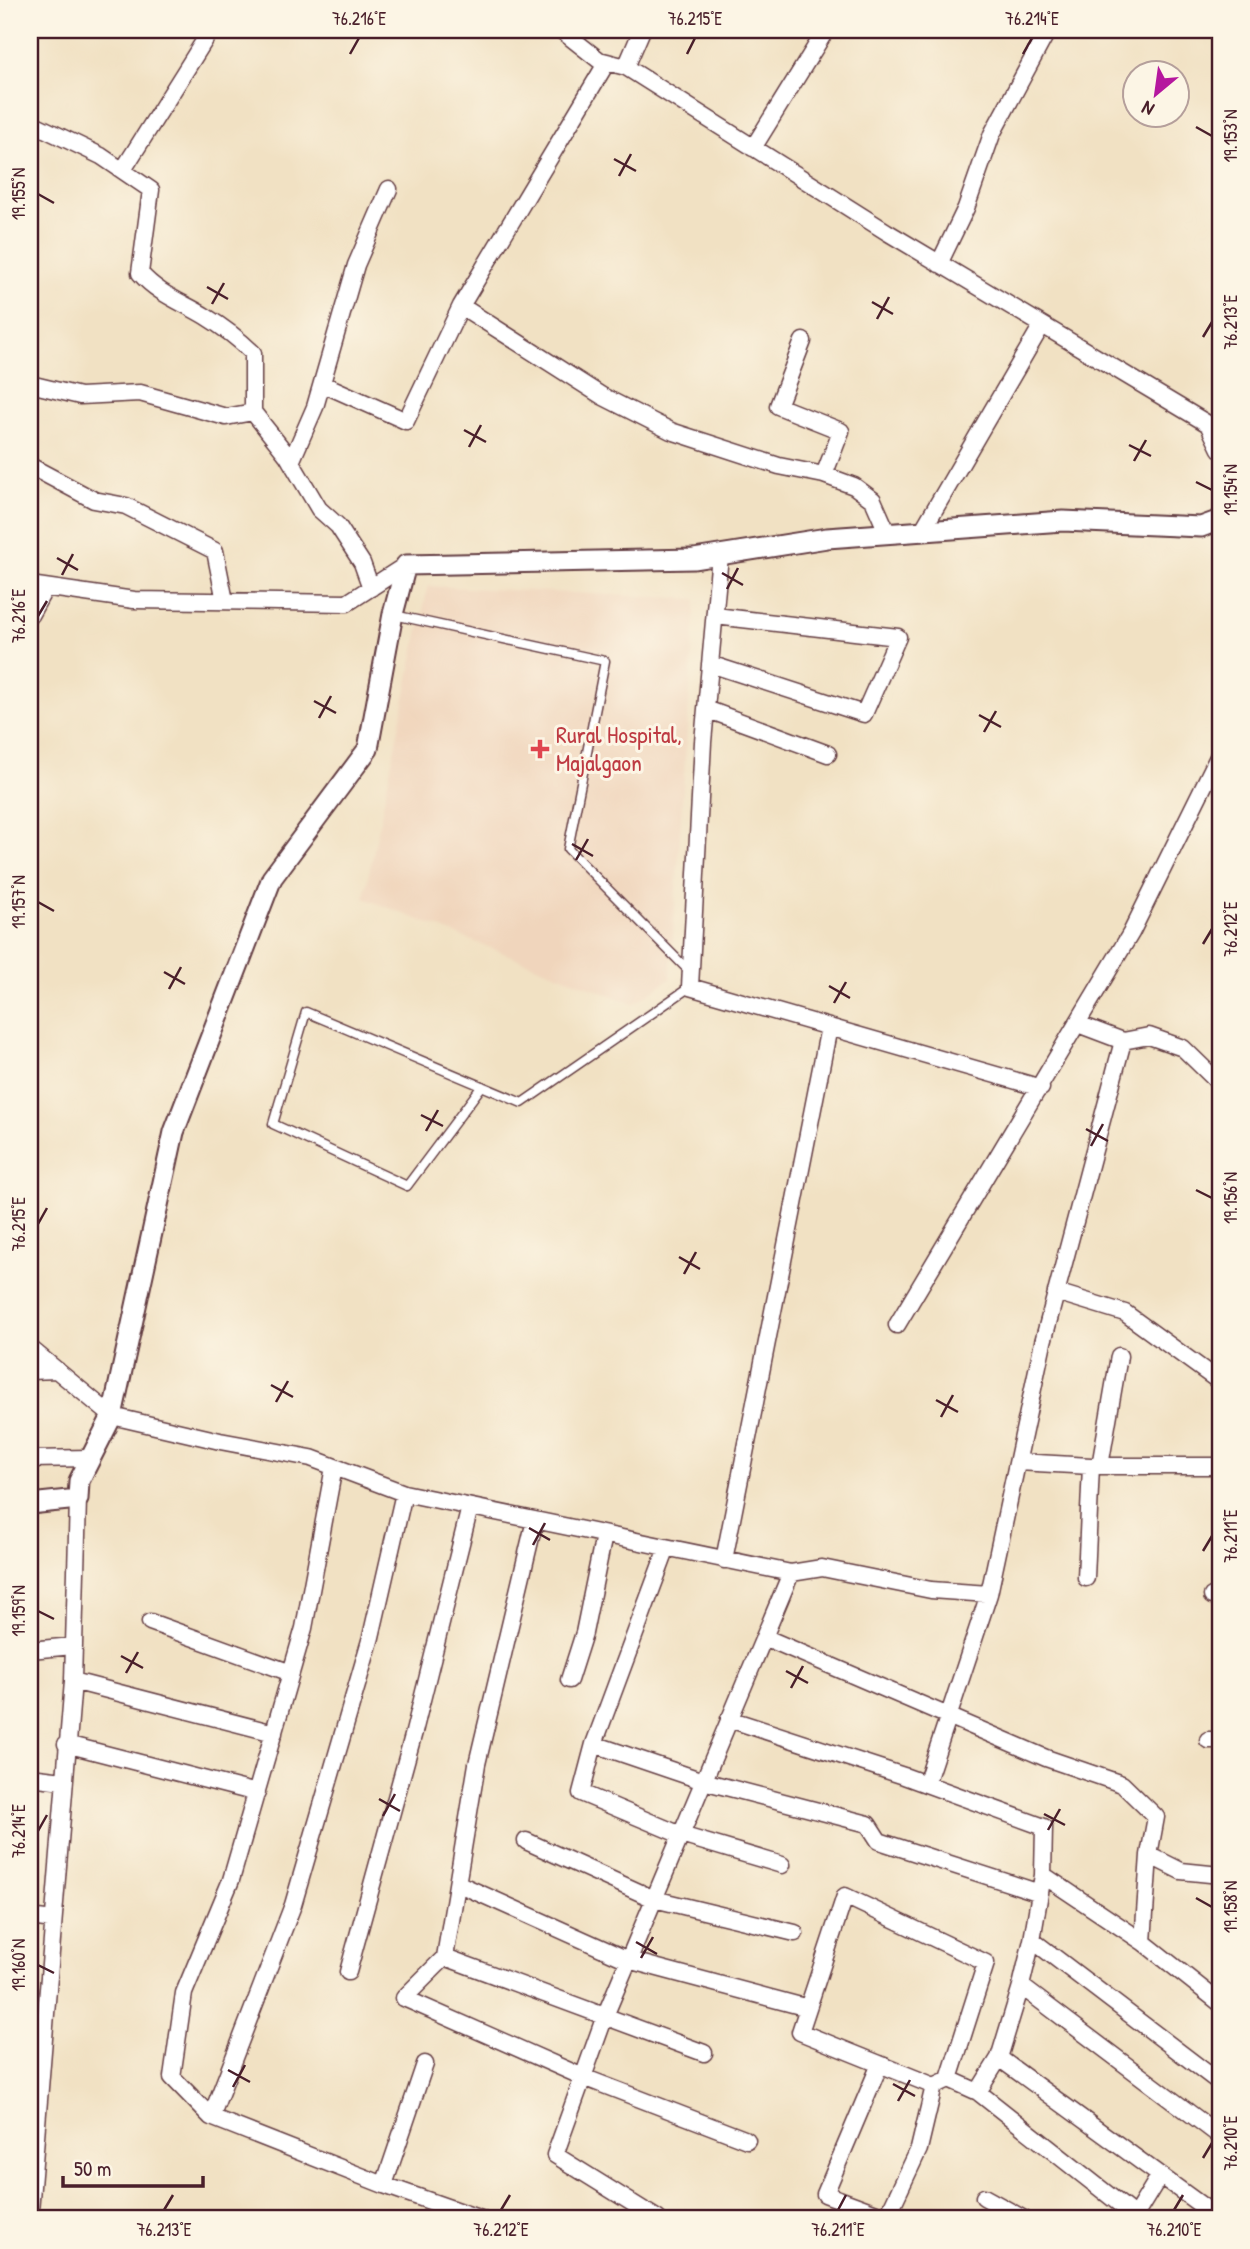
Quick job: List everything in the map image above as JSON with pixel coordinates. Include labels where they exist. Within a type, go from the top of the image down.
[{"type":"street","points":[[123,170],[211,30]]},
{"type":"street","points":[[561,30],[599,61],[626,67],[939,264],[1208,424],[1219,444]]},
{"type":"street","points":[[626,67],[642,30]]},
{"type":"street","points":[[753,148],[826,30]]},
{"type":"street","points":[[939,264],[966,208],[992,134],[1048,30]]},
{"type":"street","points":[[323,384],[406,421],[461,306],[607,62]]},
{"type":"street","points":[[30,122],[123,170],[151,190],[141,273],[152,287],[204,315],[237,337],[253,353],[253,412],[290,462],[319,509],[338,526],[362,563],[371,588]]},
{"type":"street","points":[[290,462],[323,384],[356,265],[389,189]]},
{"type":"street","points":[[461,306],[602,396],[671,431],[779,466],[824,475],[854,486],[873,500],[888,534]]},
{"type":"street","points":[[922,531],[1042,325]]},
{"type":"street","points":[[803,341],[778,407],[841,431],[824,475]]},
{"type":"street","points":[[30,384],[80,396],[140,393],[226,417],[253,412]]},
{"type":"street","points":[[30,466],[94,500],[126,506],[215,551],[225,601]]},
{"type":"street","points":[[30,615],[37,588],[134,600],[346,603],[414,562],[694,559],[827,538],[1063,521],[1200,527],[1220,520]]},
{"type":"street","points":[[720,555],[706,709],[690,980],[829,1027],[1041,1088]]},
{"type":"street","points":[[30,2211],[73,1681],[79,1481],[113,1416],[174,1132],[272,878],[368,749],[393,614],[406,565]]},
{"type":"street","points":[[710,664],[864,714],[898,638],[715,616]]},
{"type":"street","points":[[706,709],[828,754]]},
{"type":"street","points":[[897,1325],[1041,1088],[1131,933],[1220,753]]},
{"type":"street","points":[[1078,1024],[1124,1041],[1149,1036],[1183,1048],[1220,1084]]},
{"type":"street","points":[[724,1559],[829,1027]]},
{"type":"street","points":[[926,1784],[989,1594],[1056,1292],[1124,1041]]},
{"type":"street","points":[[1056,1292],[1125,1313],[1220,1382]]},
{"type":"street","points":[[30,1348],[113,1416],[220,1441],[311,1458],[404,1493],[790,1573],[821,1568],[932,1590],[989,1594]]},
{"type":"street","points":[[1086,1578],[1096,1466],[1119,1356]]},
{"type":"street","points":[[30,1371],[57,1370]]},
{"type":"street","points":[[30,1459],[90,1458]]},
{"type":"street","points":[[1018,1462],[1096,1466],[1220,1466]]},
{"type":"street","points":[[334,1467],[304,1629],[231,1880],[184,1993],[172,2077],[211,2117],[384,2185],[481,2219]]},
{"type":"street","points":[[211,2117],[293,1905],[371,1637],[404,1493]]},
{"type":"street","points":[[30,1504],[78,1499]]},
{"type":"street","points":[[348,1972],[414,1731],[470,1507]]},
{"type":"street","points":[[535,1520],[477,1764],[445,1957],[404,1998],[583,2077],[747,2140]]},
{"type":"street","points":[[569,1680],[584,1633],[604,1535]]},
{"type":"street","points":[[667,1548],[594,1744],[581,1793],[681,1835],[782,1865]]},
{"type":"street","points":[[658,2219],[555,2155],[605,2016],[790,1573]]},
{"type":"street","points":[[150,1622],[291,1673]]},
{"type":"street","points":[[764,1637],[1046,1758],[1122,1784],[1156,1816],[1149,1855],[1143,1942]]},
{"type":"street","points":[[30,1650],[73,1646]]},
{"type":"street","points":[[73,1681],[274,1733]]},
{"type":"street","points":[[729,1719],[926,1784],[1044,1827],[1043,1875],[1021,1986],[999,2057],[978,2092]]},
{"type":"street","points":[[66,1744],[257,1793]]},
{"type":"street","points":[[594,1744],[703,1781],[868,1824],[879,1841],[1040,1893]]},
{"type":"street","points":[[30,1777],[63,1782]]},
{"type":"street","points":[[526,1841],[654,1899],[795,1933]]},
{"type":"street","points":[[1149,1855],[1181,1871],[1220,1875]]},
{"type":"street","points":[[1043,1875],[1143,1942],[1220,2003]]},
{"type":"street","points":[[459,1884],[628,1960],[808,2008]]},
{"type":"street","points":[[845,1896],[986,1963],[949,2079],[934,2086],[800,2032],[808,2008],[845,1896]]},
{"type":"street","points":[[30,1917],[53,1920]]},
{"type":"street","points":[[1032,1940],[1220,2083]]},
{"type":"street","points":[[445,1957],[704,2053]]},
{"type":"street","points":[[1021,1986],[1220,2136]]},
{"type":"street","points":[[999,2057],[1220,2219]]},
{"type":"street","points":[[384,2185],[425,2064]]},
{"type":"street","points":[[880,2064],[825,2194],[887,2217],[919,2149],[934,2086]]},
{"type":"street","points":[[949,2079],[978,2092],[1127,2217],[1160,2175]]},
{"type":"street","points":[[984,2197],[1024,2219]]},
{"type":"lane","points":[[393,614],[605,662],[568,849],[690,980],[522,1103],[482,1086],[306,1012],[273,1124],[407,1186],[482,1086]]},
{"type":"shaded area","name":"Rural Hospital, Majalgaon","points":[[428,586],[696,599],[670,979],[633,1004],[364,898]]},
{"type":"place","name":"Rural Hospital, Majalgaon","points":[[540,749]]}]
